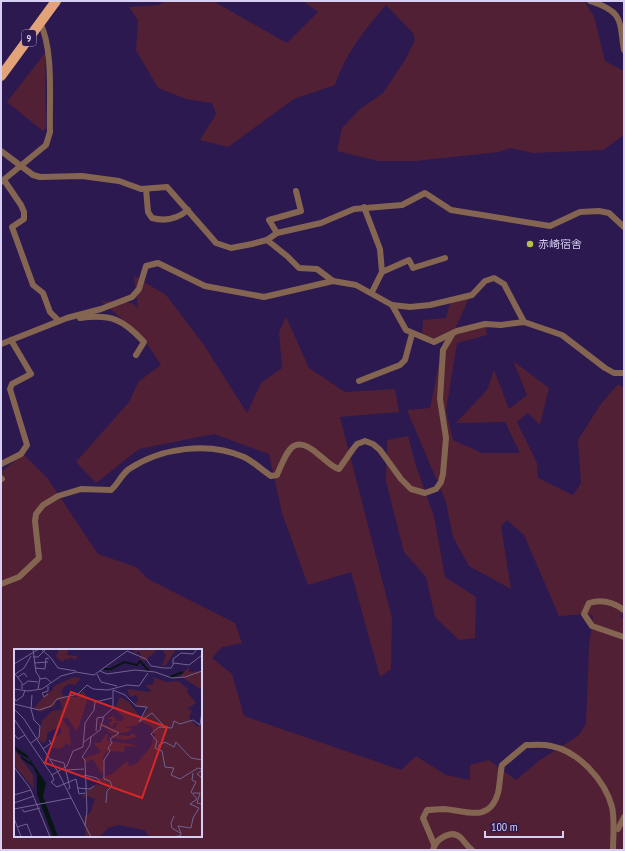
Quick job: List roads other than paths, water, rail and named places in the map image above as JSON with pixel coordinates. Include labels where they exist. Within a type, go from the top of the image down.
[{"type":"main road","name":"9","points":[[1,76],[56,1]]},
{"type":"street","points":[[590,1],[611,10],[618,18],[622,27],[624,50]]},
{"type":"street","points":[[40,23],[48,46],[50,132],[46,145],[2,181],[24,212],[24,219],[12,227],[33,285],[42,293],[50,312],[59,321]]},
{"type":"street","points":[[1,151],[29,173],[40,177],[82,176],[119,181],[146,189],[158,186],[166,187],[211,237],[225,246],[232,248],[267,240],[277,233],[321,223],[354,209],[402,205],[425,193],[451,210],[550,226],[580,212],[598,210],[609,214],[624,227]]},
{"type":"street","points":[[146,189],[148,212],[152,218],[158,220],[177,218],[188,210]]},
{"type":"street","points":[[277,233],[269,220],[301,211],[296,191]]},
{"type":"street","points":[[364,207],[380,249],[382,272],[372,292]]},
{"type":"street","points":[[267,240],[299,268],[317,269],[333,281]]},
{"type":"street","points":[[382,272],[409,260],[412,268],[445,258]]},
{"type":"street","points":[[1,344],[67,318],[101,309],[132,297],[139,289],[144,272],[149,265],[158,263],[165,265],[205,286],[264,297],[333,281],[356,285],[372,292],[392,305],[410,307],[465,297],[477,292],[485,281],[494,278],[504,284],[524,322]]},
{"type":"street","points":[[392,305],[406,330],[412,334],[434,342],[453,332],[485,324],[501,326],[524,322],[562,335],[605,368],[614,373],[624,373]]},
{"type":"street","points":[[67,318],[99,316],[116,319],[133,330],[144,342],[136,355]]},
{"type":"street","points":[[1,584],[19,577],[40,558],[35,521],[36,514],[42,505],[58,496],[81,489],[111,490],[128,470],[145,460],[187,448],[198,448],[243,456],[257,464],[271,476],[276,475],[287,453],[294,445],[302,443],[308,446],[328,463],[339,469],[353,448],[357,444],[365,442],[373,444],[380,450],[401,479],[411,489],[425,494],[436,489],[442,478],[446,438],[440,399],[443,350],[453,332]]},
{"type":"street","points":[[359,381],[400,365],[405,360],[412,334]]},
{"type":"street","points":[[1,464],[21,454],[27,445],[10,389],[12,384],[31,374],[11,340]]},
{"type":"street","points":[[624,610],[610,603],[594,602],[589,603],[584,614],[592,626],[624,637]]},
{"type":"street","points":[[472,850],[460,837],[454,834],[446,835],[434,847],[423,818],[427,810],[443,809],[472,814],[487,810],[493,804],[498,793],[502,765],[526,744],[551,746],[569,752],[581,761],[601,783],[612,807],[613,850]]},
{"type":"street","points":[[618,829],[624,817]]},
{"type":"place","name":"赤崎宿舎","points":[[530,244]]}]
